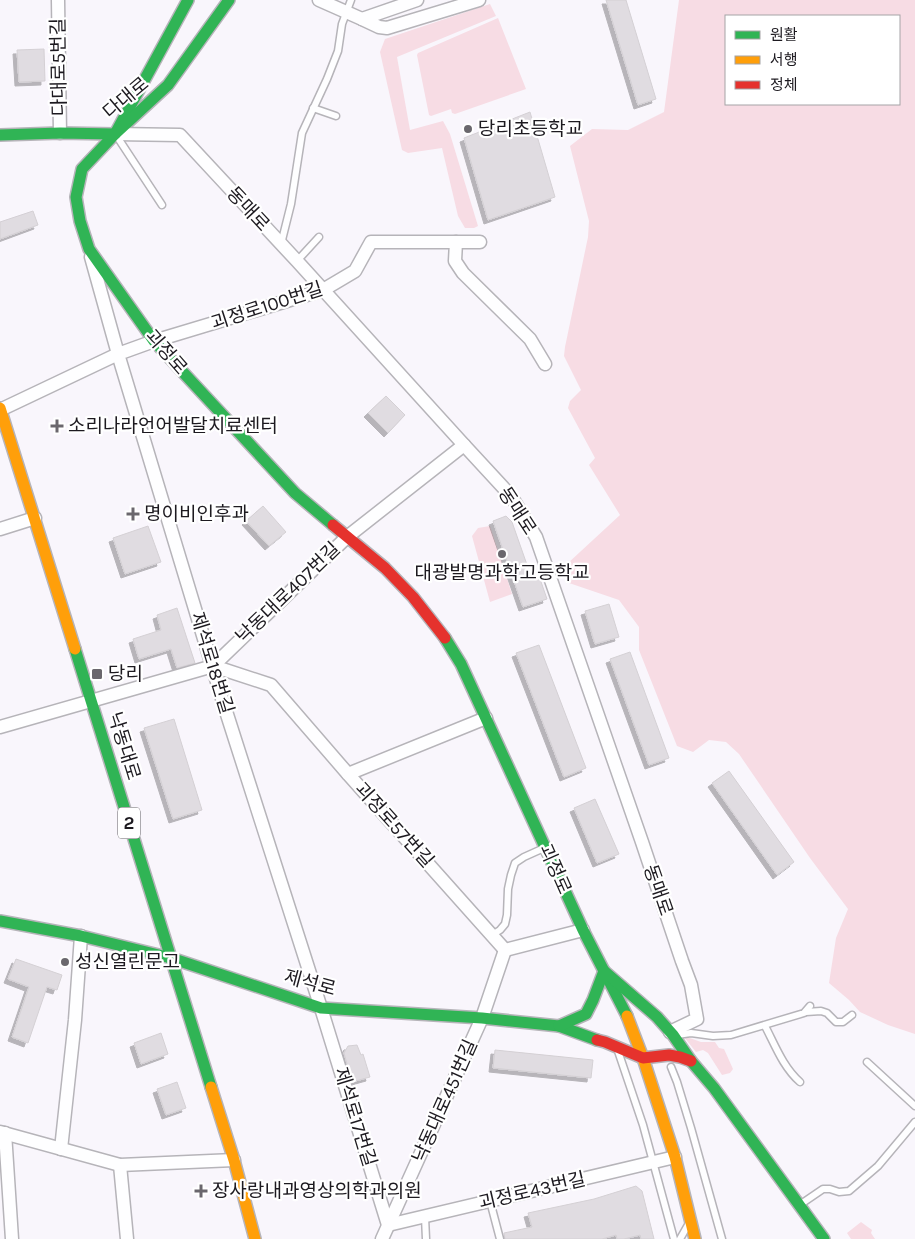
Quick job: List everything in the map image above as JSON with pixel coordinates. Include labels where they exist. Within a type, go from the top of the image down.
[{"type":"main road","name":"괴정로","points":[[188,0],[115,134],[82,169],[76,197],[80,221],[89,249],[154,341],[295,493],[384,568],[413,596],[441,632],[461,664],[583,930],[628,1020],[643,1058],[675,1157],[695,1239]]},
{"type":"main road","name":"다대로","points":[[0,136],[115,134],[168,85],[229,0]]},
{"type":"main road","name":"낙동대로","points":[[0,409],[234,1160],[255,1239]]},
{"type":"main road","name":"제석로","points":[[0,921],[81,936],[171,958],[321,1008],[482,1018],[559,1026],[643,1058]]},
{"type":"main road","points":[[559,1026],[586,1014],[594,1000],[604,971],[656,1017],[672,1034],[691,1062],[714,1088],[824,1239]]},
{"type":"main road","points":[[643,1058],[669,1055],[691,1062]]},
{"type":"street","name":"다대로5번길","points":[[58,0],[60,134]]},
{"type":"street","points":[[319,0],[379,27],[387,28],[479,0]]},
{"type":"street","points":[[362,19],[418,0]]},
{"type":"street","name":"동매로","points":[[115,134],[180,135],[511,496],[536,537],[691,985],[697,1019],[672,1034]]},
{"type":"street","name":"괴정로100번길","points":[[154,341],[323,290],[355,271],[371,242],[480,242]]},
{"type":"street","points":[[456,242],[455,261],[463,273],[530,339],[545,364]]},
{"type":"street","name":"제석로18번길","points":[[89,249],[118,354],[224,705],[321,1008]]},
{"type":"street","points":[[0,409],[118,354],[154,341]]},
{"type":"street","points":[[347,537],[464,445]]},
{"type":"street","points":[[0,529],[35,518]]},
{"type":"street","name":"낙동대로407번길","points":[[0,727],[213,666],[347,537]]},
{"type":"street","name":"괴정로57번길","points":[[213,666],[272,685],[348,774],[505,950]]},
{"type":"street","points":[[348,774],[486,718]]},
{"type":"street","points":[[505,950],[583,930]]},
{"type":"street","points":[[61,1149],[75,1020],[81,936]]},
{"type":"street","name":"낙동대로451번길","points":[[382,1239],[482,1018],[505,950]]},
{"type":"street","name":"제석로17번길","points":[[321,1008],[388,1225]]},
{"type":"street","points":[[12,1239],[3,1132],[120,1165],[234,1160]]},
{"type":"street","name":"괴정로43번길","points":[[388,1225],[675,1157]]},
{"type":"street","points":[[120,1165],[127,1239]]},
{"type":"lane","points":[[281,244],[291,204],[302,133],[338,51],[342,24],[351,0]]},
{"type":"lane","points":[[313,108],[336,116]]},
{"type":"lane","points":[[115,134],[162,205]]},
{"type":"lane","points":[[297,261],[319,237]]},
{"type":"lane","points":[[492,935],[505,924],[510,882],[515,863],[545,848]]},
{"type":"lane","points":[[672,1034],[692,1033],[731,1036],[804,1013],[808,1009],[821,1011],[836,1022],[844,1022],[852,1015]]},
{"type":"lane","points":[[765,1026],[777,1052],[792,1076],[800,1082]]},
{"type":"lane","points":[[617,1047],[643,1125],[674,1239]]},
{"type":"lane","points":[[867,1062],[915,1106]]},
{"type":"lane","points":[[671,1067],[691,1128],[722,1239]]},
{"type":"lane","points":[[800,1205],[823,1189],[839,1192],[849,1191],[878,1166],[915,1122]]},
{"type":"lane","points":[[490,1201],[500,1239]]},
{"type":"lane","points":[[425,1217],[426,1239]]},
{"type":"lane","points":[[680,1239],[691,1220]]},
{"type":"shaded area","points":[[679,0],[915,0],[915,1034],[888,1025],[860,1012],[829,983],[836,938],[848,909],[810,858],[739,754],[726,742],[709,740],[693,752],[677,746],[639,650],[639,627],[619,600],[569,583],[567,564],[620,515],[589,465],[595,458],[568,408],[570,401],[581,390],[564,356],[588,237],[589,221],[570,146],[592,129],[628,130],[664,112]]},
{"type":"shaded area","points":[[490,4],[496,16],[397,57],[410,130],[443,121],[450,134],[478,226],[465,228],[458,216],[442,148],[408,153],[402,150],[380,52],[385,39]]},
{"type":"shaded area","points":[[498,18],[526,89],[455,114],[452,113],[451,109],[429,115],[418,53]]},
{"type":"shaded area","points":[[490,526],[512,594],[490,602],[472,536],[478,528]]},
{"type":"shaded area","points":[[684,1036],[701,1042],[715,1042],[719,1048],[724,1049],[733,1069],[730,1073],[722,1075],[708,1053],[703,1050],[696,1052]]},
{"type":"shaded area","points":[[861,1222],[872,1230],[871,1233],[875,1239],[851,1239],[847,1233]]},
{"type":"building","points":[[606,0],[626,0],[656,99],[638,105]]},
{"type":"building","points":[[44,49],[45,81],[19,82],[17,50]]},
{"type":"building","points":[[530,112],[555,197],[488,220],[464,138]]},
{"type":"building","points":[[33,211],[38,225],[0,239],[0,222]]},
{"type":"building","points":[[386,396],[405,415],[388,433],[368,413]]},
{"type":"building","points":[[263,506],[286,532],[269,546],[246,521]]},
{"type":"building","points":[[506,516],[512,522],[532,579],[539,576],[547,599],[523,607],[493,521]]},
{"type":"building","points":[[148,526],[161,562],[125,574],[113,538]]},
{"type":"building","points":[[609,604],[619,637],[595,644],[585,611]]},
{"type":"building","points":[[177,608],[195,663],[177,668],[171,649],[139,659],[133,639],[161,630],[157,615]]},
{"type":"building","points":[[539,645],[586,768],[564,777],[516,653]]},
{"type":"building","points":[[630,652],[669,758],[649,765],[610,659]]},
{"type":"building","points":[[174,719],[202,810],[173,819],[144,728]]},
{"type":"building","points":[[729,771],[794,862],[777,875],[712,783]]},
{"type":"building","points":[[595,799],[619,854],[597,863],[574,808]]},
{"type":"building","points":[[16,959],[62,975],[57,990],[47,987],[28,1043],[12,1037],[29,987],[8,979]]},
{"type":"building","points":[[161,1033],[168,1054],[141,1064],[134,1043]]},
{"type":"building","points":[[357,1045],[361,1055],[363,1054],[370,1077],[352,1082],[344,1053],[348,1046]]},
{"type":"building","points":[[495,1050],[593,1060],[591,1078],[493,1068]]},
{"type":"building","points":[[177,1082],[186,1108],[166,1115],[157,1089]]},
{"type":"building","points":[[636,1186],[642,1191],[654,1239],[641,1239],[640,1235],[617,1239],[616,1235],[602,1239],[505,1239],[504,1233],[532,1227],[528,1213],[594,1199]]},
{"type":"traffic: fast","points":[[188,0],[115,134],[82,169],[76,197],[80,221],[89,249],[154,341],[295,493],[333,525]]},
{"type":"traffic: fast","points":[[0,135],[115,134],[168,85],[229,0]]},
{"type":"traffic: fast","points":[[445,638],[461,664],[583,930],[627,1016]]},
{"type":"traffic: fast","points":[[75,649],[211,1087]]},
{"type":"traffic: fast","points":[[0,921],[81,936],[171,958],[321,1008],[482,1018],[559,1026],[597,1040]]},
{"type":"traffic: fast","points":[[559,1026],[586,1014],[604,971],[657,1017],[673,1035],[824,1239]]},
{"type":"traffic: slow","points":[[0,408],[75,649]]},
{"type":"traffic: slow","points":[[627,1016],[643,1058],[675,1157],[695,1239]]},
{"type":"traffic: slow","points":[[211,1087],[234,1160],[255,1239]]},
{"type":"traffic: jam","points":[[333,525],[385,568],[413,597],[445,638]]},
{"type":"traffic: jam","points":[[597,1040],[643,1058],[669,1055],[691,1061]]},
{"type":"place","name":"당리초등학교","points":[[468,129]]},
{"type":"place","name":"소리나라언어발달치료센터","points":[[57,426]]},
{"type":"place","name":"명이비인후과","points":[[133,514]]},
{"type":"place","name":"대광발명과학고등학교","points":[[502,554]]},
{"type":"place","name":"당리","points":[[97,674]]},
{"type":"place","name":"성신열린문고","points":[[65,962]]},
{"type":"place","name":"장사랑내과영상의학과의원","points":[[201,1191]]}]
